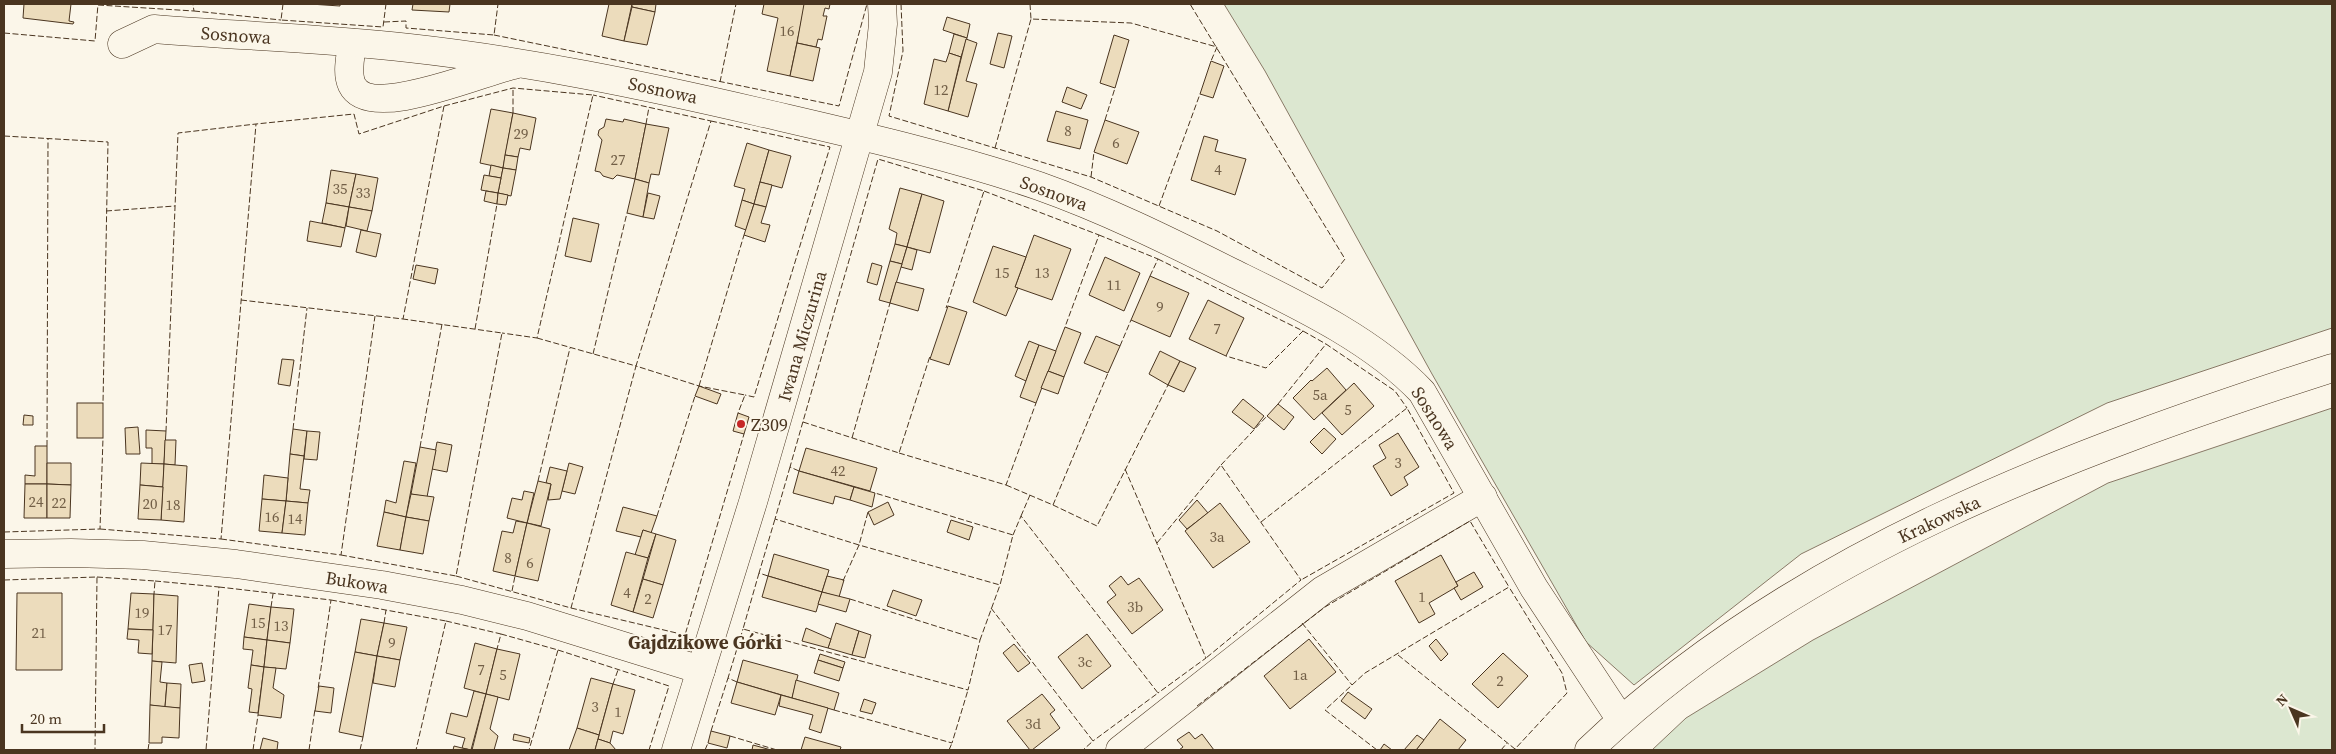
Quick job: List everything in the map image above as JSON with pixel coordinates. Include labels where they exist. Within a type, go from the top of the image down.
[{"type":"street","name":"Iwana Miczurina","points":[[676,750],[753,502],[878,72],[883,24],[882,4]]},
{"type":"street","name":"Sosnowa","points":[[122,44],[154,29],[407,47],[528,63],[663,90],[860,135],[992,171],[1041,187],[1108,213],[1184,248],[1303,309],[1382,355],[1403,372],[1422,392],[1534,588],[1621,720]]},
{"type":"street","name":"Sosnowa","points":[[352,43],[349,74],[353,87],[361,93],[372,96],[398,97],[418,94],[440,89],[506,67],[528,63]]},
{"type":"street","name":"Krakowska","points":[[1589,750],[1621,720],[1697,661],[1761,616],[1843,567],[1935,519],[2112,444],[2225,402],[2332,368]]},
{"type":"street","points":[[1120,750],[1323,590],[1483,497]]},
{"type":"street","name":"Bukowa","points":[[4,554],[71,552],[143,555],[236,564],[382,585],[462,600],[527,616],[701,670]]},
{"type":"green space","points":[[1224,4],[2332,4],[2332,328],[2107,403],[1801,554],[1634,685],[1586,642],[1432,374],[1265,71]]},
{"type":"green space","points":[[2332,408],[2332,750],[1652,750],[1686,718],[1813,640],[2108,483]]},
{"type":"building","points":[[24,4],[71,4],[69,21],[74,22],[73,24],[23,18]]},
{"type":"building","points":[[310,4],[340,4],[340,6]]},
{"type":"building","points":[[413,4],[450,4],[449,12],[412,10]]},
{"type":"building","points":[[609,4],[632,4],[624,41],[602,36]]},
{"type":"building","points":[[632,4],[656,4],[655,12],[632,7]]},
{"type":"building","points":[[764,4],[805,4],[790,76],[767,71],[778,18],[762,14]]},
{"type":"building","points":[[804,4],[830,4],[829,9],[825,8],[823,16],[827,16],[822,40],[818,39],[816,47],[797,43]]},
{"type":"building","points":[[632,7],[655,12],[647,45],[624,41]]},
{"type":"building","points":[[947,17],[970,24],[967,38],[943,30]]},
{"type":"building","points":[[998,33],[1012,36],[1004,68],[990,64]]},
{"type":"building","points":[[954,34],[967,38],[961,57],[949,53]]},
{"type":"building","points":[[1114,35],[1129,40],[1115,88],[1100,83]]},
{"type":"building","points":[[966,39],[977,43],[966,81],[977,84],[968,117],[948,111]]},
{"type":"building","points":[[797,43],[820,48],[813,81],[790,76]]},
{"type":"building","points":[[949,53],[961,57],[948,111],[924,104],[934,59],[946,62]]},
{"type":"building","points":[[1211,61],[1224,66],[1213,98],[1200,94]]},
{"type":"building","points":[[1067,87],[1087,95],[1081,109],[1062,102]]},
{"type":"building","points":[[491,109],[513,113],[503,168],[480,163]]},
{"type":"building","points":[[1056,111],[1088,120],[1080,149],[1047,141]]},
{"type":"building","points":[[513,113],[536,118],[530,150],[520,148],[518,157],[505,155]]},
{"type":"building","points":[[606,119],[623,122],[624,119],[646,124],[635,179],[617,175],[613,179],[595,171],[602,140],[598,135],[599,130],[604,127]]},
{"type":"building","points":[[1105,120],[1139,132],[1127,164],[1094,152]]},
{"type":"building","points":[[646,124],[669,128],[659,175],[651,174],[649,183],[635,179]]},
{"type":"building","points":[[1204,136],[1218,140],[1215,151],[1246,159],[1235,195],[1191,180]]},
{"type":"building","points":[[747,143],[769,150],[754,204],[742,200],[745,189],[734,186]]},
{"type":"building","points":[[769,150],[791,156],[782,188],[760,182]]},
{"type":"building","points":[[505,155],[518,157],[516,170],[503,168]]},
{"type":"building","points":[[491,165],[503,168],[501,178],[489,176]]},
{"type":"building","points":[[503,168],[516,170],[511,196],[498,193]]},
{"type":"building","points":[[331,170],[356,174],[349,207],[326,203]]},
{"type":"building","points":[[356,174],[378,178],[372,211],[349,207]]},
{"type":"building","points":[[484,175],[501,178],[498,193],[481,190]]},
{"type":"building","points":[[635,179],[649,183],[643,217],[627,213]]},
{"type":"building","points":[[760,182],[772,185],[766,207],[754,204]]},
{"type":"building","points":[[900,188],[922,194],[907,247],[895,244],[897,233],[889,229]]},
{"type":"building","points":[[486,191],[498,193],[497,204],[484,201]]},
{"type":"building","points":[[498,193],[508,195],[506,205],[497,204]]},
{"type":"building","points":[[648,193],[660,196],[654,219],[643,217]]},
{"type":"building","points":[[922,194],[944,201],[930,253],[907,247]]},
{"type":"building","points":[[742,200],[754,204],[746,230],[735,226]]},
{"type":"building","points":[[326,203],[349,207],[345,228],[322,223]]},
{"type":"building","points":[[754,204],[766,207],[761,223],[770,225],[765,242],[744,235]]},
{"type":"building","points":[[349,207],[372,211],[367,231],[346,226]]},
{"type":"building","points":[[573,218],[599,224],[591,262],[565,256]]},
{"type":"building","points":[[310,221],[345,228],[341,247],[307,241]]},
{"type":"building","points":[[361,230],[381,234],[376,257],[356,252]]},
{"type":"building","points":[[1034,235],[1071,249],[1052,300],[1015,287]]},
{"type":"building","points":[[895,244],[907,247],[902,264],[890,261]]},
{"type":"building","points":[[993,246],[1026,257],[1015,287],[1018,288],[1006,316],[973,302]]},
{"type":"building","points":[[907,247],[917,250],[912,270],[901,267]]},
{"type":"building","points":[[1105,257],[1140,273],[1124,311],[1089,295]]},
{"type":"building","points":[[890,261],[902,264],[890,303],[879,300]]},
{"type":"building","points":[[872,263],[882,266],[877,285],[867,282]]},
{"type":"building","points":[[416,265],[438,269],[435,284],[413,279]]},
{"type":"building","points":[[1150,276],[1189,293],[1170,337],[1131,320]]},
{"type":"building","points":[[896,282],[924,289],[918,311],[890,303]]},
{"type":"building","points":[[1208,300],[1244,318],[1226,356],[1189,339]]},
{"type":"building","points":[[948,306],[967,312],[949,365],[930,359]]},
{"type":"building","points":[[1065,327],[1081,333],[1064,377],[1048,371]]},
{"type":"building","points":[[1096,336],[1120,346],[1108,373],[1084,363]]},
{"type":"building","points":[[1029,341],[1039,345],[1026,381],[1015,376]]},
{"type":"building","points":[[1039,345],[1056,351],[1036,403],[1020,397]]},
{"type":"building","points":[[1160,351],[1180,361],[1168,385],[1149,374]]},
{"type":"building","points":[[282,359],[294,360],[290,386],[278,384]]},
{"type":"building","points":[[1180,361],[1196,368],[1184,392],[1168,385]]},
{"type":"building","points":[[1327,368],[1346,390],[1314,420],[1293,398],[1311,380]]},
{"type":"building","points":[[1048,371],[1064,377],[1058,394],[1041,388]]},
{"type":"building","points":[[1354,383],[1374,406],[1342,435],[1322,413]]},
{"type":"building","points":[[699,386],[721,394],[717,404],[695,396]]},
{"type":"building","points":[[1243,399],[1264,416],[1254,429],[1232,412]]},
{"type":"building","points":[[77,403],[103,403],[103,438],[77,438]]},
{"type":"building","points":[[1278,404],[1294,417],[1284,430],[1267,416]]},
{"type":"building","name":"Z309","points":[[738,413],[749,417],[744,434],[733,431]]},
{"type":"building","points":[[24,415],[33,416],[33,425],[23,425]]},
{"type":"building","points":[[138,427],[140,454],[126,454],[125,428]]},
{"type":"building","points":[[1324,428],[1336,439],[1322,454],[1310,442]]},
{"type":"building","points":[[293,429],[307,431],[304,456],[290,454]]},
{"type":"building","points":[[146,430],[166,431],[164,464],[152,464],[152,448],[146,448]]},
{"type":"building","points":[[307,431],[320,432],[317,460],[304,459]]},
{"type":"building","points":[[1398,433],[1419,467],[1404,477],[1408,485],[1391,496],[1373,466],[1386,458],[1379,445]]},
{"type":"building","points":[[165,440],[176,440],[175,465],[164,464]]},
{"type":"building","points":[[437,442],[452,445],[447,472],[432,469]]},
{"type":"building","points":[[35,446],[47,446],[47,484],[25,484],[25,475],[35,476]]},
{"type":"building","points":[[420,447],[436,450],[427,497],[411,494]]},
{"type":"building","points":[[806,448],[877,468],[870,491],[799,471]]},
{"type":"building","points":[[290,454],[304,456],[300,489],[310,490],[308,503],[286,501]]},
{"type":"building","points":[[404,461],[416,463],[406,517],[384,512],[386,500],[396,503]]},
{"type":"building","points":[[47,463],[71,463],[71,485],[47,484]]},
{"type":"building","points":[[141,463],[164,464],[163,487],[140,485]]},
{"type":"building","points":[[569,463],[583,467],[575,494],[562,491]]},
{"type":"building","points":[[164,464],[187,466],[184,522],[161,520]]},
{"type":"building","points":[[550,467],[567,471],[560,499],[548,500],[551,484],[546,483]]},
{"type":"building","points":[[799,471],[854,487],[850,500],[835,496],[833,504],[793,493]]},
{"type":"building","points":[[264,475],[288,478],[286,501],[262,499]]},
{"type":"building","points":[[538,481],[551,484],[541,526],[527,523]]},
{"type":"building","points":[[25,484],[47,484],[47,518],[24,518]]},
{"type":"building","points":[[47,484],[71,485],[70,518],[47,518]]},
{"type":"building","points":[[140,485],[163,487],[161,520],[138,519]]},
{"type":"building","points":[[854,487],[875,493],[872,507],[850,500]]},
{"type":"building","points":[[524,491],[534,493],[527,523],[507,518],[512,498],[522,500]]},
{"type":"building","points":[[411,494],[434,497],[429,521],[406,517]]},
{"type":"building","points":[[262,499],[286,501],[282,533],[259,531]]},
{"type":"building","points":[[1197,500],[1208,513],[1187,529],[1179,520]]},
{"type":"building","points":[[286,501],[308,503],[305,535],[282,533]]},
{"type":"building","points":[[888,502],[894,515],[874,525],[868,512]]},
{"type":"building","points":[[1220,503],[1250,542],[1213,568],[1185,531]]},
{"type":"building","points":[[623,507],[657,516],[651,533],[643,530],[641,537],[616,531]]},
{"type":"building","points":[[384,512],[406,517],[400,550],[377,546]]},
{"type":"building","points":[[406,517],[429,521],[423,554],[400,550]]},
{"type":"building","points":[[951,520],[973,527],[969,540],[947,532]]},
{"type":"building","points":[[516,521],[527,523],[515,576],[493,571],[502,531],[513,533]]},
{"type":"building","points":[[527,523],[550,529],[538,581],[515,576]]},
{"type":"building","points":[[643,530],[656,534],[648,558],[635,555]]},
{"type":"building","points":[[656,534],[676,540],[663,585],[643,579]]},
{"type":"building","points":[[626,552],[648,558],[633,612],[611,605]]},
{"type":"building","points":[[774,554],[829,570],[822,592],[768,576]]},
{"type":"building","points":[[1441,555],[1458,586],[1429,603],[1435,614],[1419,623],[1395,581]]},
{"type":"building","points":[[1474,572],[1483,587],[1461,600],[1454,588],[1458,586],[1456,582]]},
{"type":"building","points":[[768,576],[822,592],[816,612],[762,597]]},
{"type":"building","points":[[827,576],[844,580],[839,597],[822,592]]},
{"type":"building","points":[[1121,576],[1128,585],[1139,578],[1163,610],[1132,634],[1107,602],[1116,595],[1109,586]]},
{"type":"building","points":[[643,579],[663,585],[653,618],[633,612]]},
{"type":"building","points":[[893,590],[922,600],[916,616],[887,606]]},
{"type":"building","points":[[822,592],[850,599],[846,612],[818,604]]},
{"type":"building","points":[[17,593],[62,593],[62,670],[16,670]]},
{"type":"building","points":[[131,593],[154,594],[153,630],[128,629]]},
{"type":"building","points":[[154,594],[178,596],[176,663],[152,661]]},
{"type":"building","points":[[249,604],[271,607],[267,640],[244,637]]},
{"type":"building","points":[[271,607],[294,609],[290,643],[267,640]]},
{"type":"building","points":[[361,619],[384,623],[377,656],[355,652]]},
{"type":"building","points":[[384,623],[407,627],[400,660],[377,656]]},
{"type":"building","points":[[836,623],[859,631],[852,655],[828,648]]},
{"type":"building","points":[[806,628],[831,639],[828,648],[802,641]]},
{"type":"building","points":[[128,629],[153,630],[152,654],[138,653],[139,640],[127,639]]},
{"type":"building","points":[[859,631],[871,635],[865,658],[852,655]]},
{"type":"building","points":[[1087,634],[1111,666],[1082,689],[1058,657]]},
{"type":"building","points":[[244,637],[267,640],[264,667],[251,665],[253,650],[243,649]]},
{"type":"building","points":[[1309,639],[1336,672],[1290,709],[1264,676]]},
{"type":"building","points":[[1436,639],[1448,654],[1441,661],[1429,646]]},
{"type":"building","points":[[267,640],[290,643],[286,669],[264,667]]},
{"type":"building","points":[[475,643],[497,649],[486,694],[464,688]]},
{"type":"building","points":[[1014,644],[1030,663],[1018,672],[1003,653]]},
{"type":"building","points":[[497,649],[520,654],[509,700],[486,694]]},
{"type":"building","points":[[355,652],[377,656],[363,737],[339,732]]},
{"type":"building","points":[[1503,653],[1528,676],[1498,708],[1472,684]]},
{"type":"building","points":[[820,654],[845,662],[843,668],[818,660]]},
{"type":"building","points":[[377,656],[400,660],[395,687],[373,683]]},
{"type":"building","points":[[743,660],[798,675],[792,698],[737,682]]},
{"type":"building","points":[[818,660],[843,668],[839,681],[814,673]]},
{"type":"building","points":[[152,661],[162,662],[160,682],[167,683],[165,707],[150,705]]},
{"type":"building","points":[[202,663],[205,681],[192,683],[189,665]]},
{"type":"building","points":[[251,665],[264,667],[258,713],[249,712],[252,689],[248,688]]},
{"type":"building","points":[[264,667],[276,668],[273,688],[284,695],[281,718],[258,715]]},
{"type":"building","points":[[591,678],[613,684],[599,735],[577,728]]},
{"type":"building","points":[[796,680],[839,693],[834,710],[792,698]]},
{"type":"building","points":[[737,682],[781,695],[775,715],[731,703]]},
{"type":"building","points":[[167,683],[181,684],[180,708],[165,707]]},
{"type":"building","points":[[613,684],[635,690],[623,734],[613,731],[610,743],[598,739]]},
{"type":"building","points":[[319,686],[334,688],[331,713],[315,711]]},
{"type":"building","points":[[474,691],[486,694],[471,750],[462,748],[465,738],[446,733],[451,713],[467,717]]},
{"type":"building","points":[[1348,692],[1372,709],[1365,719],[1341,701]]},
{"type":"building","points":[[486,694],[498,697],[490,729],[498,736],[494,750],[472,750]]},
{"type":"building","points":[[1042,694],[1055,710],[1050,714],[1060,728],[1030,750],[1007,721]]},
{"type":"building","points":[[781,695],[828,708],[821,733],[809,729],[813,715],[779,706]]},
{"type":"building","points":[[864,699],[876,703],[872,714],[860,711]]},
{"type":"building","points":[[150,705],[180,708],[179,738],[162,737],[162,743],[149,743]]},
{"type":"building","points":[[1440,719],[1466,740],[1458,750],[1416,750]]},
{"type":"building","points":[[577,728],[599,735],[595,750],[569,750]]},
{"type":"building","points":[[711,731],[730,736],[727,748],[708,743]]},
{"type":"building","points":[[1189,732],[1195,739],[1202,734],[1214,750],[1179,750],[1183,747],[1177,740]]},
{"type":"building","points":[[514,734],[530,738],[529,743],[513,740]]},
{"type":"building","points":[[1417,735],[1424,740],[1416,750],[1404,750]]},
{"type":"building","points":[[805,737],[841,747],[840,750],[801,750]]},
{"type":"building","points":[[263,738],[278,742],[277,750],[260,750]]},
{"type":"building","points":[[598,739],[610,743],[616,750],[595,750]]},
{"type":"building","points":[[1384,744],[1392,750],[1380,750]]},
{"type":"building","points":[[753,745],[764,748],[771,750],[752,750]]},
{"type":"building","points":[[454,746],[462,748],[471,750],[453,750]]},
{"type":"fence","points":[[4,33],[95,41],[98,4]]},
{"type":"fence","points":[[283,4],[281,20],[383,27],[386,4]]},
{"type":"fence","points":[[384,22],[406,21],[406,28],[494,35],[498,4]]},
{"type":"fence","points":[[720,82],[736,4]]},
{"type":"fence","points":[[494,35],[839,106],[867,4]]},
{"type":"fence","points":[[901,4],[903,51],[889,116],[1091,177],[1217,231],[1322,288],[1345,259],[1190,4]]},
{"type":"fence","points":[[1030,4],[1031,19]]},
{"type":"fence","points":[[98,5],[194,11],[193,5]]},
{"type":"fence","points":[[194,11],[281,20]]},
{"type":"fence","points":[[995,148],[1031,19],[1131,23],[1217,47],[1211,61]]},
{"type":"fence","points":[[444,106],[513,88],[593,95],[537,338],[502,333]]},
{"type":"fence","points":[[513,88],[513,113]]},
{"type":"fence","points":[[1105,120],[1115,88]]},
{"type":"fence","points":[[1159,206],[1200,94]]},
{"type":"fence","points":[[537,338],[636,366],[711,121],[593,95]]},
{"type":"fence","points":[[241,300],[403,319],[444,106],[359,134],[354,114],[256,124]]},
{"type":"fence","points":[[646,124],[649,107]]},
{"type":"fence","points":[[711,121],[830,147],[754,397],[745,395]]},
{"type":"fence","points":[[100,529],[221,539],[256,124],[178,133],[166,431]]},
{"type":"fence","points":[[4,136],[108,142],[103,403]]},
{"type":"fence","points":[[47,446],[48,139]]},
{"type":"fence","points":[[1091,177],[1094,152]]},
{"type":"fence","points":[[799,471],[790,467],[878,159],[984,191],[946,308]]},
{"type":"fence","points":[[984,191],[1099,235],[1065,327]]},
{"type":"fence","points":[[475,329],[497,204]]},
{"type":"fence","points":[[106,211],[175,206]]},
{"type":"fence","points":[[593,354],[627,213]]},
{"type":"fence","points":[[699,386],[744,235]]},
{"type":"fence","points":[[1099,235],[1158,259],[1150,276]]},
{"type":"fence","points":[[1158,259],[1303,331],[1266,368],[1226,356]]},
{"type":"fence","points":[[852,438],[890,303]]},
{"type":"fence","points":[[293,429],[307,308]]},
{"type":"fence","points":[[221,539],[341,555],[375,316]]},
{"type":"fence","points":[[341,555],[456,576],[502,333],[403,319]]},
{"type":"fence","points":[[1120,346],[1131,320]]},
{"type":"fence","points":[[420,447],[442,324]]},
{"type":"fence","points":[[1303,331],[1326,344]]},
{"type":"fence","points":[[1278,404],[1326,344],[1395,391],[1407,408]]},
{"type":"fence","points":[[538,481],[570,348]]},
{"type":"fence","points":[[803,422],[899,453],[930,356]]},
{"type":"fence","points":[[456,576],[571,608],[636,366],[699,386],[745,395],[738,413]]},
{"type":"fence","points":[[1006,485],[1053,505],[1108,373]]},
{"type":"fence","points":[[1053,505],[1097,526],[1168,385]]},
{"type":"fence","points":[[657,516],[695,396]]},
{"type":"fence","points":[[899,453],[1006,485],[1036,403]]},
{"type":"fence","points":[[1261,522],[1407,408],[1454,493],[1301,580]]},
{"type":"fence","points":[[1221,465],[1267,416]]},
{"type":"fence","points":[[571,608],[685,635],[744,434]]},
{"type":"fence","points":[[4,532],[100,529],[103,438]]},
{"type":"fence","points":[[1157,543],[1221,465],[1301,580],[1206,658]]},
{"type":"fence","points":[[790,467],[775,519],[859,545],[868,512]]},
{"type":"fence","points":[[1125,469],[1206,658],[1158,693]]},
{"type":"fence","points":[[843,581],[859,545],[1000,585],[1013,535],[875,493]]},
{"type":"fence","points":[[1021,516],[1030,495]]},
{"type":"fence","points":[[1013,535],[1021,516],[1158,693],[1093,741]]},
{"type":"fence","points":[[768,576],[759,573],[775,519]]},
{"type":"fence","points":[[1197,706],[1325,607],[1470,521],[1509,587],[1365,673],[1325,710],[1377,750]]},
{"type":"fence","points":[[759,573],[743,629],[968,690],[980,640]]},
{"type":"fence","points":[[512,591],[515,576]]},
{"type":"fence","points":[[97,577],[155,581],[154,594]]},
{"type":"fence","points":[[4,580],[97,577],[95,750]]},
{"type":"fence","points":[[155,581],[219,587],[206,750]]},
{"type":"fence","points":[[850,599],[980,640],[1000,585]]},
{"type":"fence","points":[[219,587],[331,600],[318,689]]},
{"type":"fence","points":[[1398,655],[1515,749],[1567,693],[1562,673],[1509,587]]},
{"type":"fence","points":[[271,607],[273,594]]},
{"type":"fence","points":[[331,600],[446,621],[416,750]]},
{"type":"fence","points":[[991,608],[1093,741],[1083,750]]},
{"type":"fence","points":[[384,623],[386,610]]},
{"type":"fence","points":[[446,621],[501,634],[497,649]]},
{"type":"fence","points":[[1302,623],[1352,685]]},
{"type":"fence","points":[[737,682],[728,678],[743,629]]},
{"type":"fence","points":[[501,634],[558,650],[529,750]]},
{"type":"fence","points":[[558,650],[669,686],[649,750]]},
{"type":"fence","points":[[613,684],[618,670]]},
{"type":"fence","points":[[711,731],[728,678]]},
{"type":"fence","points":[[834,710],[952,743],[968,690]]},
{"type":"fence","points":[[309,750],[315,709]]},
{"type":"fence","points":[[253,750],[258,715]]},
{"type":"fence","points":[[730,736],[777,750]]},
{"type":"fence","points":[[360,750],[363,737]]},
{"type":"fence","points":[[148,750],[149,743]]},
{"type":"fence","points":[[705,750],[708,743]]},
{"type":"fence","points":[[949,750],[952,743]]},
{"type":"fence","points":[[1501,750],[1507,743]]},
{"type":"place","name":"Z309","points":[[741,424]]},
{"type":"district","name":"Gajdzikowe Górki","points":[[705,642]]}]
